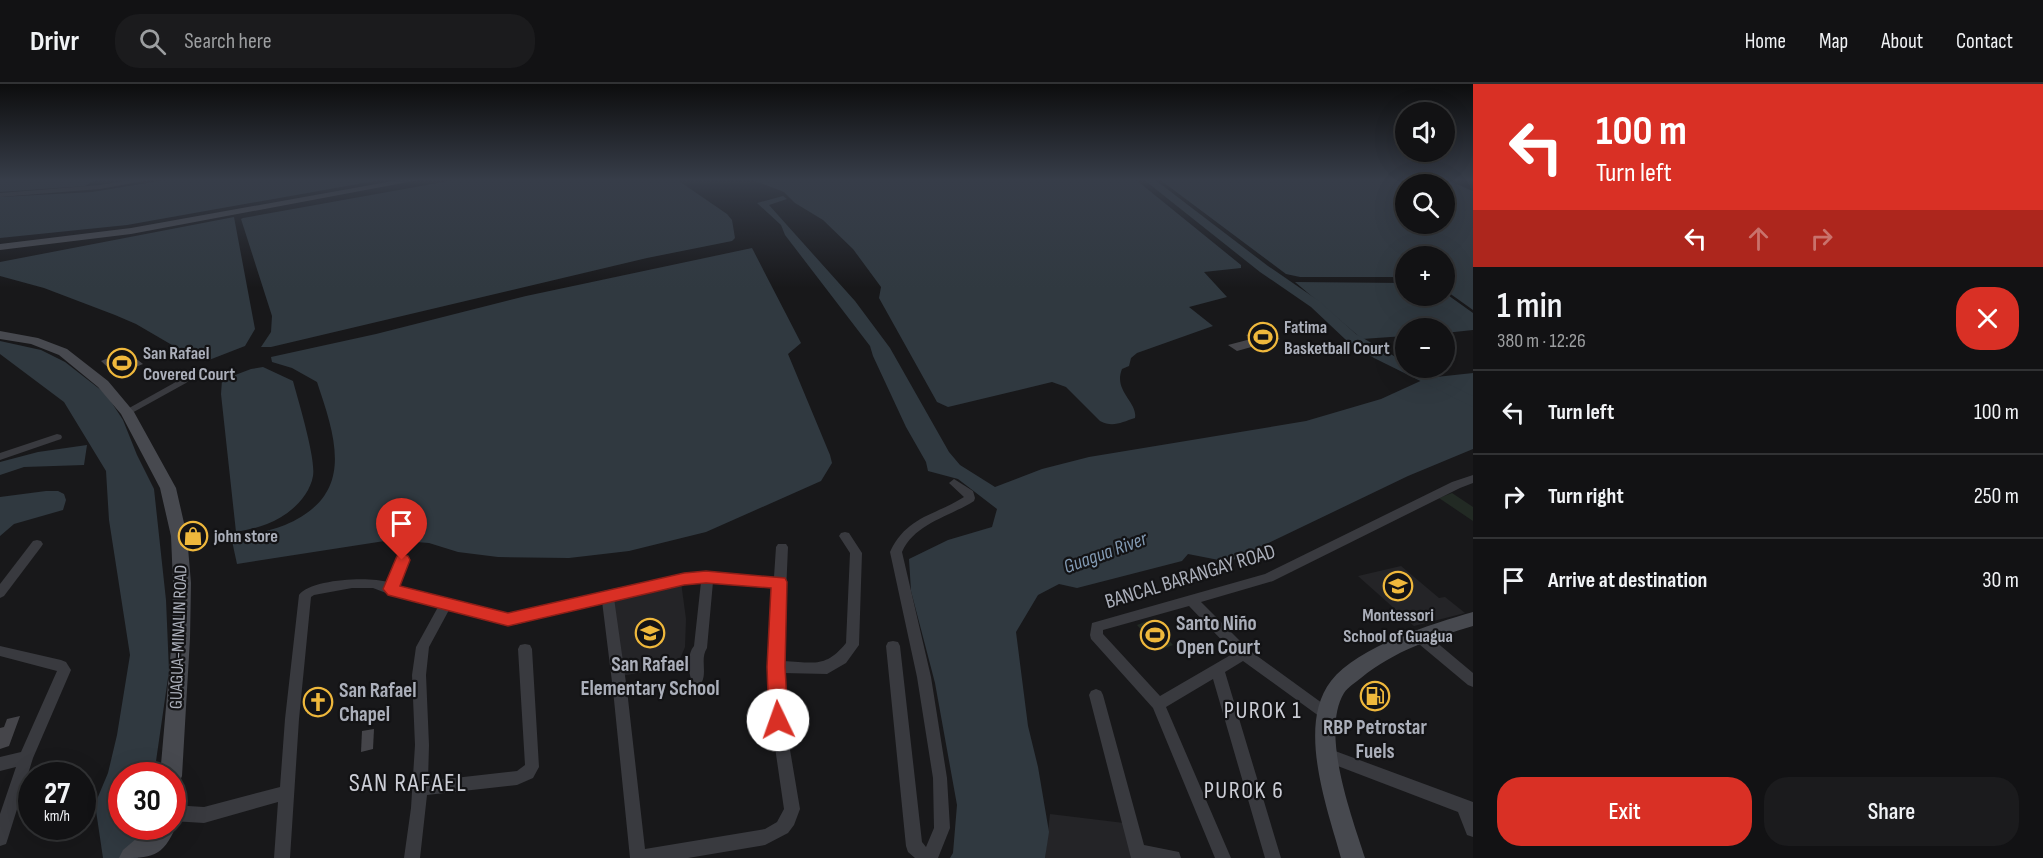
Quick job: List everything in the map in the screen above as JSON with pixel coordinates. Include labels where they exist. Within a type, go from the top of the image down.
[{"type":"main road","points":[[0,247],[152,227],[218,215]]},
{"type":"main road","points":[[0,255],[18,250],[26,244]]},
{"type":"main road","name":"GUAGUA-MINALIN ROAD","points":[[0,335],[34,341],[63,352],[103,384],[126,412],[168,488],[178,536],[182,583],[182,638],[172,762]]},
{"type":"main road","points":[[1353,858],[1327,755],[1328,715],[1337,687],[1364,664],[1418,635],[1473,619]]},
{"type":"main road","points":[[138,853],[155,840]]},
{"type":"street","points":[[126,412],[183,381]]},
{"type":"street","points":[[0,457],[57,437]]},
{"type":"street","name":"BANCAL BARANGAY ROAD","points":[[1223,858],[1158,704],[1096,635],[1095,630],[1097,627],[1269,578],[1381,521],[1473,479]]},
{"type":"street","points":[[893,646],[914,846],[928,858],[942,828],[940,778],[924,677],[896,552],[903,537],[912,530],[970,498],[971,496],[954,483]]},
{"type":"street","points":[[776,667],[827,668],[841,659],[852,645],[856,553],[845,536]]},
{"type":"street","points":[[0,593],[37,544]]},
{"type":"street","points":[[607,596],[639,858],[765,837],[780,831],[789,821],[792,809],[778,720],[776,667],[782,547]]},
{"type":"street","points":[[391,589],[402,560]]},
{"type":"street","points":[[282,858],[286,793],[306,595],[311,591],[363,582],[378,583],[391,589],[446,604],[515,620],[673,581],[706,577],[779,582]]},
{"type":"street","points":[[697,678],[696,652],[700,648],[703,610],[706,603],[706,577]]},
{"type":"street","points":[[1191,600],[1244,654],[1328,715]]},
{"type":"street","points":[[412,858],[420,789],[422,745],[419,675],[423,646],[446,604]]},
{"type":"street","points":[[1418,635],[1473,681]]},
{"type":"street","points":[[420,789],[517,778],[526,776],[530,771],[532,767],[525,649]]},
{"type":"street","points":[[0,651],[61,666],[64,670],[26,758],[0,838]]},
{"type":"street","points":[[1158,704],[1244,654]]},
{"type":"street","points":[[1216,669],[1273,858]]},
{"type":"street","points":[[1096,695],[1138,855],[1173,858]]},
{"type":"street","points":[[1327,755],[1468,809],[1473,829]]},
{"type":"street","points":[[0,764],[26,758]]},
{"type":"street","points":[[186,814],[204,815],[286,793]]},
{"type":"shaded area","points":[[1452,493],[1473,507],[1473,521],[1439,498]]},
{"type":"shaded area","name":"Montessori School of Guagua","points":[[1401,566],[1439,598],[1445,597],[1465,613],[1414,626],[1358,576]]},
{"type":"shaded area","name":"San Rafael Elementary School","points":[[681,582],[686,619],[685,647],[677,666],[621,676],[610,597]]},
{"type":"shaded area","name":"Santo Niño Open Court","points":[[1150,620],[1173,645],[1160,650],[1137,625]]},
{"type":"shaded area","points":[[1050,814],[1124,823],[1132,858],[1045,858]]},
{"type":"water","points":[[0,215],[183,215],[127,225],[0,238]]},
{"type":"water","points":[[259,215],[728,215],[732,220],[735,238],[732,241],[647,258],[271,347],[261,347],[271,332],[272,316],[241,219]]},
{"type":"water","name":"Guagua River","points":[[770,215],[778,215],[855,301],[890,348],[949,452],[960,465],[995,487],[1042,469],[1089,457],[1306,421],[1381,399],[1427,378],[1455,378],[1455,375],[1473,373],[1473,449],[1408,476],[1229,562],[1188,554],[1182,561],[1077,588],[1059,584],[1038,595],[1016,632],[1028,726],[1038,767],[1049,832],[1045,858],[950,858],[953,853],[957,805],[935,683],[911,591],[909,559],[948,540],[992,527],[997,509],[958,479],[928,471],[926,462],[906,427],[870,346],[785,235],[781,225]]},
{"type":"water","points":[[815,215],[1180,215],[1241,265],[1241,268],[1204,272],[1227,297],[1189,307],[1213,326],[1137,353],[1131,358],[1129,366],[1122,369],[1121,384],[1133,407],[1135,418],[1117,424],[1100,421],[1066,387],[1052,382],[948,407],[937,402],[879,298],[881,287],[853,249]]},
{"type":"water","points":[[1207,215],[1395,215],[1395,234],[1455,234],[1455,215],[1473,215],[1473,310],[1455,297],[1455,246],[1395,246],[1395,278],[1300,277],[1286,274]]},
{"type":"water","points":[[234,217],[255,329],[245,346],[209,360],[184,352],[136,324],[115,315],[44,288],[0,276],[0,262]]},
{"type":"water","points":[[752,248],[801,343],[788,354],[830,455],[832,463],[821,481],[706,532],[629,551],[569,558],[498,557],[458,552],[429,543],[391,540],[237,564],[232,541],[285,525],[308,513],[323,498],[331,482],[335,464],[330,424],[317,382],[292,368],[272,362],[271,357],[376,334],[526,296]]},
{"type":"water","points":[[1295,282],[1395,283],[1395,306],[1455,306],[1455,300],[1473,313],[1473,330],[1455,332],[1455,318],[1395,318],[1395,337],[1362,339]]},
{"type":"water","points":[[0,341],[41,350],[65,362],[106,394],[123,420],[154,489],[166,600],[169,671],[156,762],[111,762],[130,655],[109,520],[106,471],[64,402],[0,354]]},
{"type":"water","points":[[263,367],[293,381],[309,443],[313,476],[307,492],[290,511],[267,524],[236,532],[221,394],[222,380]]},
{"type":"water","points":[[87,445],[84,465],[24,467],[0,475],[0,462],[38,452]]},
{"type":"water","points":[[58,491],[64,494],[66,500],[63,510],[14,524],[0,536],[0,497]]},
{"type":"water","points":[[108,773],[108,840],[135,840],[138,858],[103,858],[96,802]]},
{"type":"building","points":[[1266,330],[1280,339],[1237,351],[1228,345],[1251,339],[1246,335]]},
{"type":"building","name":"San Rafael Covered Court","points":[[126,351],[143,364],[116,375],[101,361]]},
{"type":"building","name":"San Rafael Chapel","points":[[329,691],[328,709],[307,714],[308,696]]},
{"type":"building","points":[[20,716],[9,746],[0,749],[0,728],[4,727],[7,719]]},
{"type":"building","points":[[374,729],[373,749],[361,752],[362,731]]},
{"type":"waterway","points":[[1195,215],[1264,269],[1315,304],[1351,337],[1379,355],[1473,402]]},
{"type":"place","name":"Fatima Basketball Court","points":[[1263,337]]},
{"type":"place","name":"San Rafael Covered Court","points":[[122,363]]},
{"type":"place","name":"john store","points":[[193,536]]},
{"type":"place","name":"Montessori School of Guagua","points":[[1398,586]]},
{"type":"place","name":"San Rafael Elementary School","points":[[650,633]]},
{"type":"place","name":"Santo Niño Open Court","points":[[1155,635]]},
{"type":"place","name":"RBP Petrostar Fuels","points":[[1375,696]]},
{"type":"place","name":"San Rafael Chapel","points":[[318,702]]},
{"type":"district","name":"PUROK 1","points":[[1263,710]]},
{"type":"district","name":"SAN RAFAEL","points":[[408,782]]},
{"type":"district","name":"PUROK 6","points":[[1244,790]]},
{"type":"route","points":[[402,560],[391,589],[394,591],[508,620],[684,579],[706,577],[779,582],[776,667],[778,720]]}]
